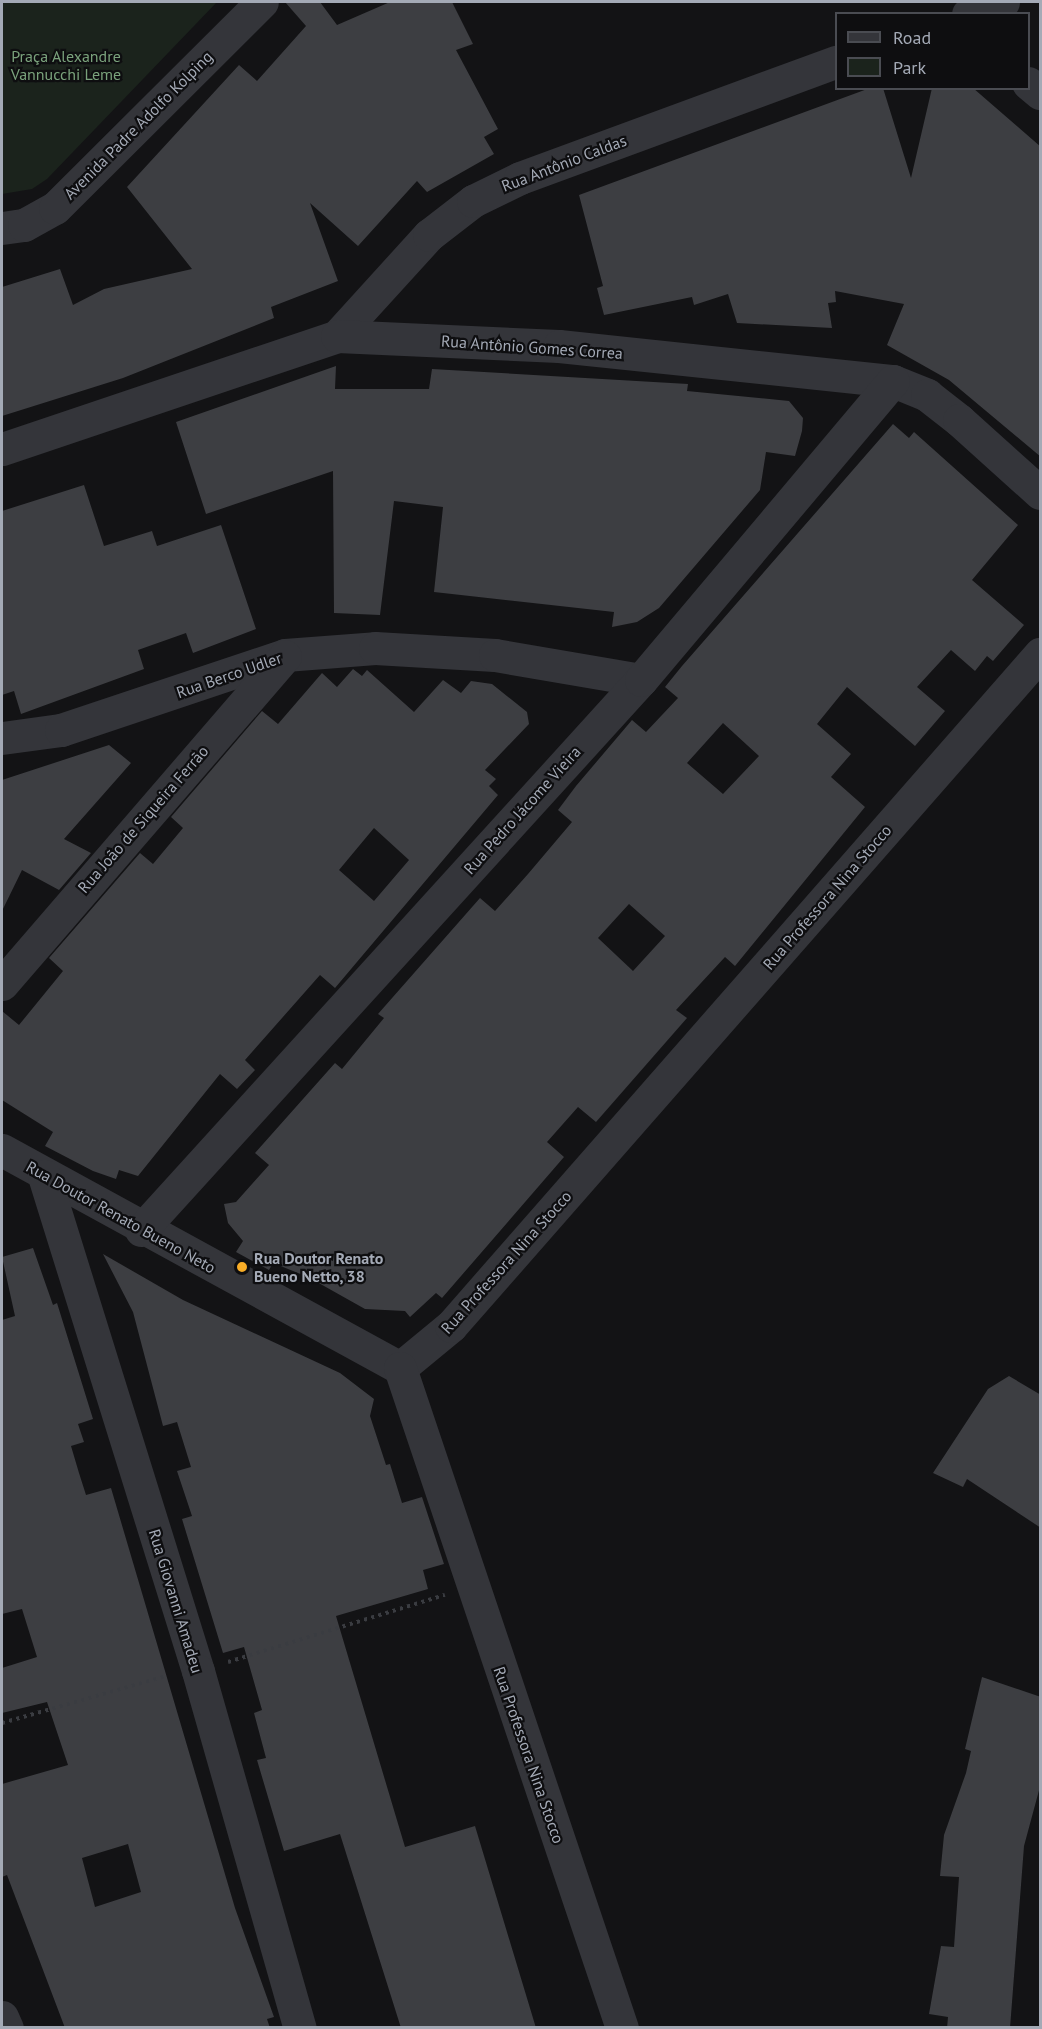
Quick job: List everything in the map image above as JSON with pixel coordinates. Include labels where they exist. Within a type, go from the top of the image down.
[{"type":"street","name":"Avenida Padre Adolfo Kolping","points":[[2,228],[24,225],[55,208],[262,2]]},
{"type":"street","points":[[974,12],[1003,2]]},
{"type":"street","name":"Rua Antônio Caldas","points":[[337,336],[429,235],[474,201],[520,178],[835,63]]},
{"type":"street","name":"Rua Antônio Gomes Correa","points":[[2,448],[337,336],[558,346],[893,381],[951,414],[1041,493]]},
{"type":"street","name":"Rua Pedro Jácome Vieira","points":[[141,1230],[641,680],[893,381]]},
{"type":"street","name":"Rua Berco Udler","points":[[2,738],[61,730],[285,655],[375,648],[495,655],[641,680]]},
{"type":"street","name":"Rua Professora Nina Stocco","points":[[622,2028],[471,1587],[400,1368],[451,1326],[1041,654]]},
{"type":"street","name":"Rua João de Siqueira Ferrão","points":[[2,984],[285,655]]},
{"type":"street","name":"Rua Doutor Renato Bueno Neto","points":[[2,1150],[141,1230],[400,1368]]},
{"type":"street","name":"Rua Giovanni Amadeu","points":[[44,1176],[198,1671],[300,2028]]},
{"type":"street","points":[[2,2017],[7,2028]]},
{"type":"path","points":[[2,1723],[198,1671],[471,1587]]},
{"type":"green space","name":"Praça Alexandre Vannucchi Leme","points":[[2,2],[217,2],[47,179],[32,189],[2,194]]},
{"type":"building","points":[[285,2],[320,2],[337,25],[390,2],[452,2],[473,44],[456,50],[498,129],[484,137],[494,154],[427,192],[417,181],[358,246],[310,203],[338,281],[271,307],[274,318],[123,378],[2,416],[2,287],[60,269],[73,305],[104,289],[192,269],[127,187],[239,65],[257,81],[306,26]]},
{"type":"building","points":[[865,90],[884,90],[911,178],[932,90],[975,90],[1041,147],[1041,457],[949,380],[887,345],[904,304],[835,291],[836,302],[828,303],[832,328],[737,323],[728,294],[694,305],[692,297],[604,315],[597,288],[603,286],[579,195]]},
{"type":"building","points":[[336,366],[335,389],[429,389],[432,369],[688,384],[687,391],[789,401],[803,418],[802,431],[795,456],[766,452],[760,490],[659,608],[637,622],[612,627],[614,612],[434,592],[443,507],[394,501],[380,615],[334,613],[333,471],[206,514],[176,422]]},
{"type":"building","points":[[893,424],[909,438],[914,432],[1018,525],[972,580],[1024,625],[993,661],[987,656],[975,671],[951,650],[917,687],[945,711],[915,746],[847,687],[817,724],[851,754],[831,777],[865,807],[735,966],[725,957],[676,1010],[687,1018],[596,1122],[578,1107],[547,1142],[564,1157],[442,1298],[436,1293],[410,1317],[405,1311],[365,1309],[308,1277],[273,1263],[269,1270],[236,1252],[243,1241],[228,1223],[224,1204],[236,1202],[269,1165],[255,1153],[335,1063],[342,1069],[384,1018],[378,1014],[480,898],[495,911],[528,874],[572,822],[558,810],[632,720],[646,732],[678,698],[665,687]],"holes":[[[723,723],[759,756],[723,794],[687,763]],[[629,904],[665,936],[633,971],[598,938]]]},
{"type":"building","points":[[84,485],[104,546],[152,531],[157,546],[221,525],[256,629],[193,653],[186,633],[138,650],[144,669],[21,714],[14,691],[2,695],[2,511]]},
{"type":"building","points":[[353,669],[362,676],[367,670],[414,712],[443,680],[461,693],[471,681],[492,684],[527,712],[529,724],[485,770],[496,779],[489,786],[498,795],[335,988],[320,975],[245,1060],[255,1070],[237,1089],[220,1074],[138,1176],[119,1170],[116,1179],[93,1171],[45,1146],[53,1132],[2,1100],[2,1011],[19,1025],[63,971],[49,958],[140,853],[153,864],[183,828],[171,817],[262,711],[278,724],[322,673],[337,687]],"holes":[[[374,828],[409,860],[374,901],[339,870]]]},
{"type":"building","points":[[109,745],[131,763],[64,839],[91,853],[59,890],[22,870],[2,911],[2,780]]},
{"type":"building","points":[[33,1248],[53,1305],[57,1303],[93,1419],[78,1424],[84,1442],[71,1446],[86,1495],[111,1488],[235,1908],[274,2017],[267,2019],[270,2028],[65,2028],[7,1875],[2,1877],[2,1784],[68,1765],[47,1702],[2,1713],[2,1668],[37,1657],[22,1609],[2,1614],[2,1320],[15,1316],[2,1257]],"holes":[[[128,1844],[141,1892],[95,1907],[82,1858]]]},
{"type":"building","points":[[103,1254],[183,1300],[340,1373],[374,1399],[370,1416],[386,1465],[390,1464],[402,1503],[422,1497],[444,1564],[423,1570],[428,1589],[336,1616],[405,1847],[475,1826],[536,2028],[401,2028],[340,1834],[284,1851],[257,1760],[266,1758],[254,1713],[262,1710],[244,1647],[223,1653],[182,1519],[192,1516],[177,1471],[191,1467],[177,1422],[163,1426],[133,1312]]},
{"type":"building","points":[[1009,1376],[1041,1395],[1041,1528],[967,1479],[963,1487],[933,1473],[988,1389]]},
{"type":"building","points":[[982,1677],[1041,1697],[1041,1783],[1024,1846],[1010,2028],[947,2028],[948,2017],[929,2014],[941,1946],[954,1947],[959,1877],[940,1876],[944,1835],[966,1773],[971,1751],[965,1749]]},
{"type":"place","name":"Rua Doutor Renato Bueno Netto, 38","points":[[242,1267]]}]
